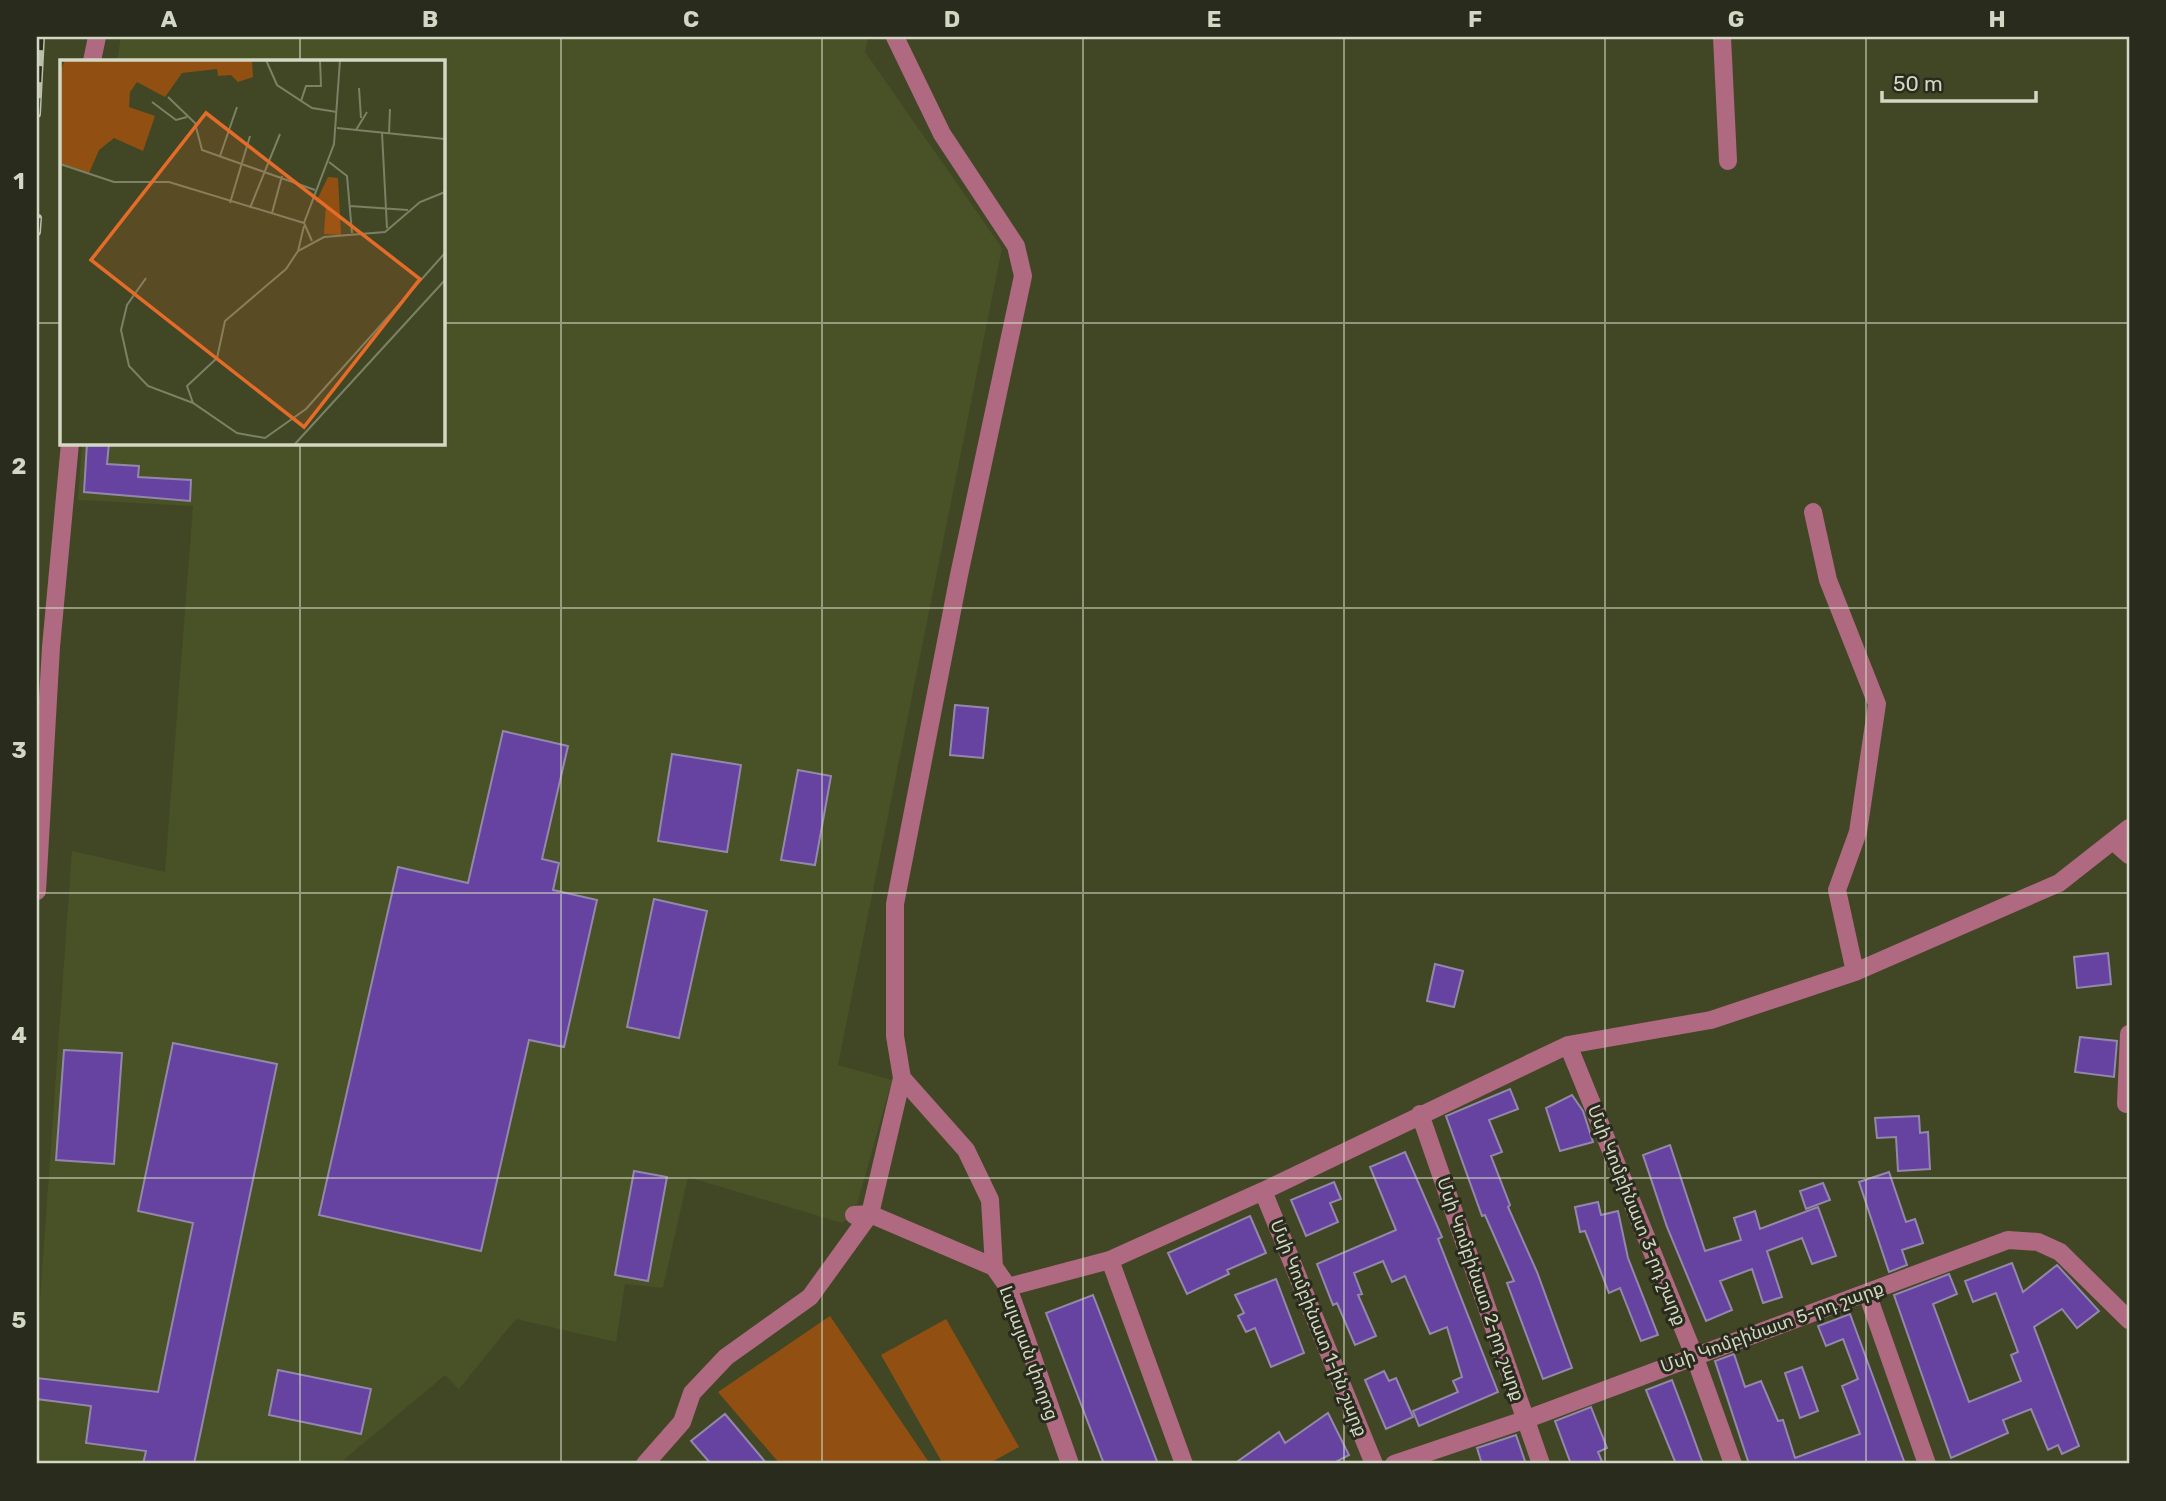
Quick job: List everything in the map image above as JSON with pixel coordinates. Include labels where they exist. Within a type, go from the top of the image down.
[{"type":"street","points":[[92,60],[97,37]]},
{"type":"street","points":[[651,1463],[682,1422],[692,1393],[726,1357],[810,1297],[862,1214],[902,1078],[895,1035],[895,904],[958,575],[1023,276],[1016,246],[942,134],[895,37]]},
{"type":"street","points":[[1722,37],[1728,161]]},
{"type":"street","points":[[37,891],[51,647],[70,444]]},
{"type":"street","points":[[1813,512],[1828,580],[1877,704],[1857,832],[1837,890],[1855,972]]},
{"type":"street","points":[[1008,1287],[1110,1260],[1263,1191],[1568,1045],[1711,1020],[1855,972],[2059,883],[2129,828]]},
{"type":"street","points":[[2113,841],[2129,855]]},
{"type":"street","points":[[2126,1104],[2129,1034]]},
{"type":"street","name":"Մսի Կոմբինատ 3-րդ շարք","points":[[1568,1045],[1694,1355],[1733,1464]]},
{"type":"street","points":[[902,1078],[966,1150],[990,1200],[994,1267]]},
{"type":"street","name":"Մսի Կոմբինատ 2-րդ շարք","points":[[1420,1114],[1541,1464]]},
{"type":"street","name":"Մսի Կոմբինատ 1-ին շարք","points":[[1263,1191],[1374,1464]]},
{"type":"street","name":"Լալայան փողոց","points":[[862,1214],[994,1267],[1008,1287],[1070,1464]]},
{"type":"street","name":"Մսի Կոմբինատ 5-րդ շարք","points":[[1394,1464],[1527,1419],[2008,1240],[2038,1242],[2060,1252],[2129,1320]]},
{"type":"street","points":[[1110,1260],[1184,1464]]},
{"type":"street","points":[[1867,1293],[1927,1464]]},
{"type":"shaded area","points":[[121,37],[868,37],[865,52],[1002,248],[838,1065],[892,1080],[854,1215],[842,1223],[688,1177],[663,1288],[625,1284],[616,1342],[516,1319],[459,1389],[445,1375],[339,1464],[37,1464],[37,1342],[72,851],[165,872],[193,506],[78,500],[82,444],[444,444],[444,60],[117,60]]},
{"type":"shaded area","points":[[830,1316],[930,1464],[780,1464],[718,1392]]},
{"type":"shaded area","points":[[946,1319],[1019,1447],[988,1464],[943,1464],[881,1355]]},
{"type":"building","points":[[87,444],[109,444],[107,464],[139,466],[138,477],[191,480],[190,501],[84,492]]},
{"type":"building","points":[[955,705],[988,708],[983,758],[950,755]]},
{"type":"building","points":[[503,731],[568,746],[542,859],[559,863],[553,890],[597,900],[564,1047],[529,1040],[481,1251],[319,1215],[398,867],[468,883]]},
{"type":"building","points":[[672,754],[741,765],[727,852],[658,841]]},
{"type":"building","points":[[798,770],[831,776],[815,865],[781,860]]},
{"type":"building","points":[[654,899],[707,911],[679,1038],[627,1027]]},
{"type":"building","points":[[2108,953],[2111,984],[2077,988],[2074,957]]},
{"type":"building","points":[[1435,964],[1463,971],[1454,1007],[1427,1001]]},
{"type":"building","points":[[2080,1037],[2117,1041],[2114,1077],[2075,1072]]},
{"type":"building","points":[[173,1043],[277,1064],[194,1464],[143,1464],[146,1451],[86,1443],[91,1406],[37,1399],[37,1378],[158,1392],[193,1223],[138,1211]]},
{"type":"building","points":[[64,1050],[122,1053],[114,1164],[56,1160]]},
{"type":"building","points":[[1510,1089],[1518,1109],[1489,1120],[1502,1152],[1491,1156],[1510,1205],[1508,1207],[1537,1272],[1572,1368],[1543,1379],[1507,1283],[1514,1281],[1485,1215],[1482,1216],[1446,1116]]},
{"type":"building","points":[[1572,1095],[1583,1111],[1593,1142],[1560,1151],[1546,1108]]},
{"type":"building","points":[[1919,1116],[1920,1133],[1928,1132],[1930,1169],[1898,1171],[1896,1137],[1877,1138],[1875,1118]]},
{"type":"building","points":[[1670,1145],[1705,1251],[1741,1240],[1734,1218],[1755,1211],[1760,1229],[1818,1207],[1836,1256],[1812,1264],[1802,1238],[1767,1251],[1782,1297],[1763,1303],[1752,1269],[1720,1281],[1732,1310],[1706,1321],[1667,1227],[1643,1155]]},
{"type":"building","points":[[1405,1152],[1442,1237],[1438,1239],[1498,1392],[1419,1426],[1413,1411],[1458,1392],[1453,1381],[1462,1377],[1447,1327],[1430,1334],[1405,1276],[1392,1282],[1383,1261],[1354,1273],[1362,1294],[1358,1295],[1376,1336],[1355,1345],[1337,1303],[1333,1305],[1317,1264],[1396,1230],[1370,1167]]},
{"type":"building","points":[[634,1171],[667,1177],[648,1281],[615,1275]]},
{"type":"building","points":[[1889,1172],[1906,1222],[1915,1219],[1923,1243],[1902,1250],[1907,1265],[1889,1272],[1859,1182]]},
{"type":"building","points":[[1334,1182],[1341,1199],[1330,1203],[1338,1222],[1306,1236],[1291,1200]]},
{"type":"building","points":[[1823,1183],[1830,1200],[1806,1209],[1800,1191]]},
{"type":"building","points":[[1598,1202],[1601,1215],[1618,1211],[1628,1258],[1658,1335],[1641,1341],[1620,1288],[1609,1293],[1585,1231],[1580,1232],[1575,1207]]},
{"type":"building","points":[[1250,1216],[1266,1253],[1227,1270],[1229,1274],[1187,1294],[1168,1253]]},
{"type":"building","points":[[2012,1263],[2023,1292],[2057,1265],[2099,1311],[2077,1328],[2062,1309],[2034,1327],[2079,1446],[2062,1454],[2058,1445],[2048,1450],[2031,1409],[2003,1420],[2008,1433],[1951,1458],[1894,1295],[1949,1274],[1957,1294],[1933,1304],[1969,1402],[2021,1381],[2011,1355],[2018,1352],[1996,1293],[1973,1302],[1965,1281]]},
{"type":"building","points":[[1276,1279],[1304,1353],[1271,1367],[1255,1328],[1246,1332],[1238,1316],[1244,1313],[1235,1295]]},
{"type":"building","points":[[1093,1295],[1158,1464],[1104,1464],[1046,1313]]},
{"type":"building","points":[[1850,1314],[1905,1464],[1749,1464],[1715,1361],[1734,1354],[1745,1387],[1761,1381],[1778,1421],[1783,1420],[1795,1458],[1860,1434],[1842,1386],[1858,1379],[1843,1339],[1826,1346],[1818,1326]]},
{"type":"building","points":[[1802,1367],[1818,1411],[1800,1418],[1785,1373]]},
{"type":"building","points":[[278,1370],[371,1389],[361,1434],[269,1415]]},
{"type":"building","points":[[1384,1371],[1389,1381],[1396,1378],[1413,1417],[1386,1429],[1365,1380]]},
{"type":"building","points":[[1672,1380],[1703,1464],[1676,1464],[1646,1390]]},
{"type":"building","points":[[1591,1407],[1607,1448],[1598,1452],[1603,1464],[1571,1464],[1555,1421]]},
{"type":"building","points":[[1328,1413],[1349,1455],[1332,1464],[1234,1464],[1279,1432],[1285,1443]]},
{"type":"building","points":[[725,1414],[767,1464],[711,1464],[691,1441]]},
{"type":"building","points":[[1516,1435],[1526,1464],[1482,1464],[1477,1448]]},
{"type":"railway","points":[[37,114],[41,37]]},
{"type":"railway","points":[[37,232],[38,218]]}]
